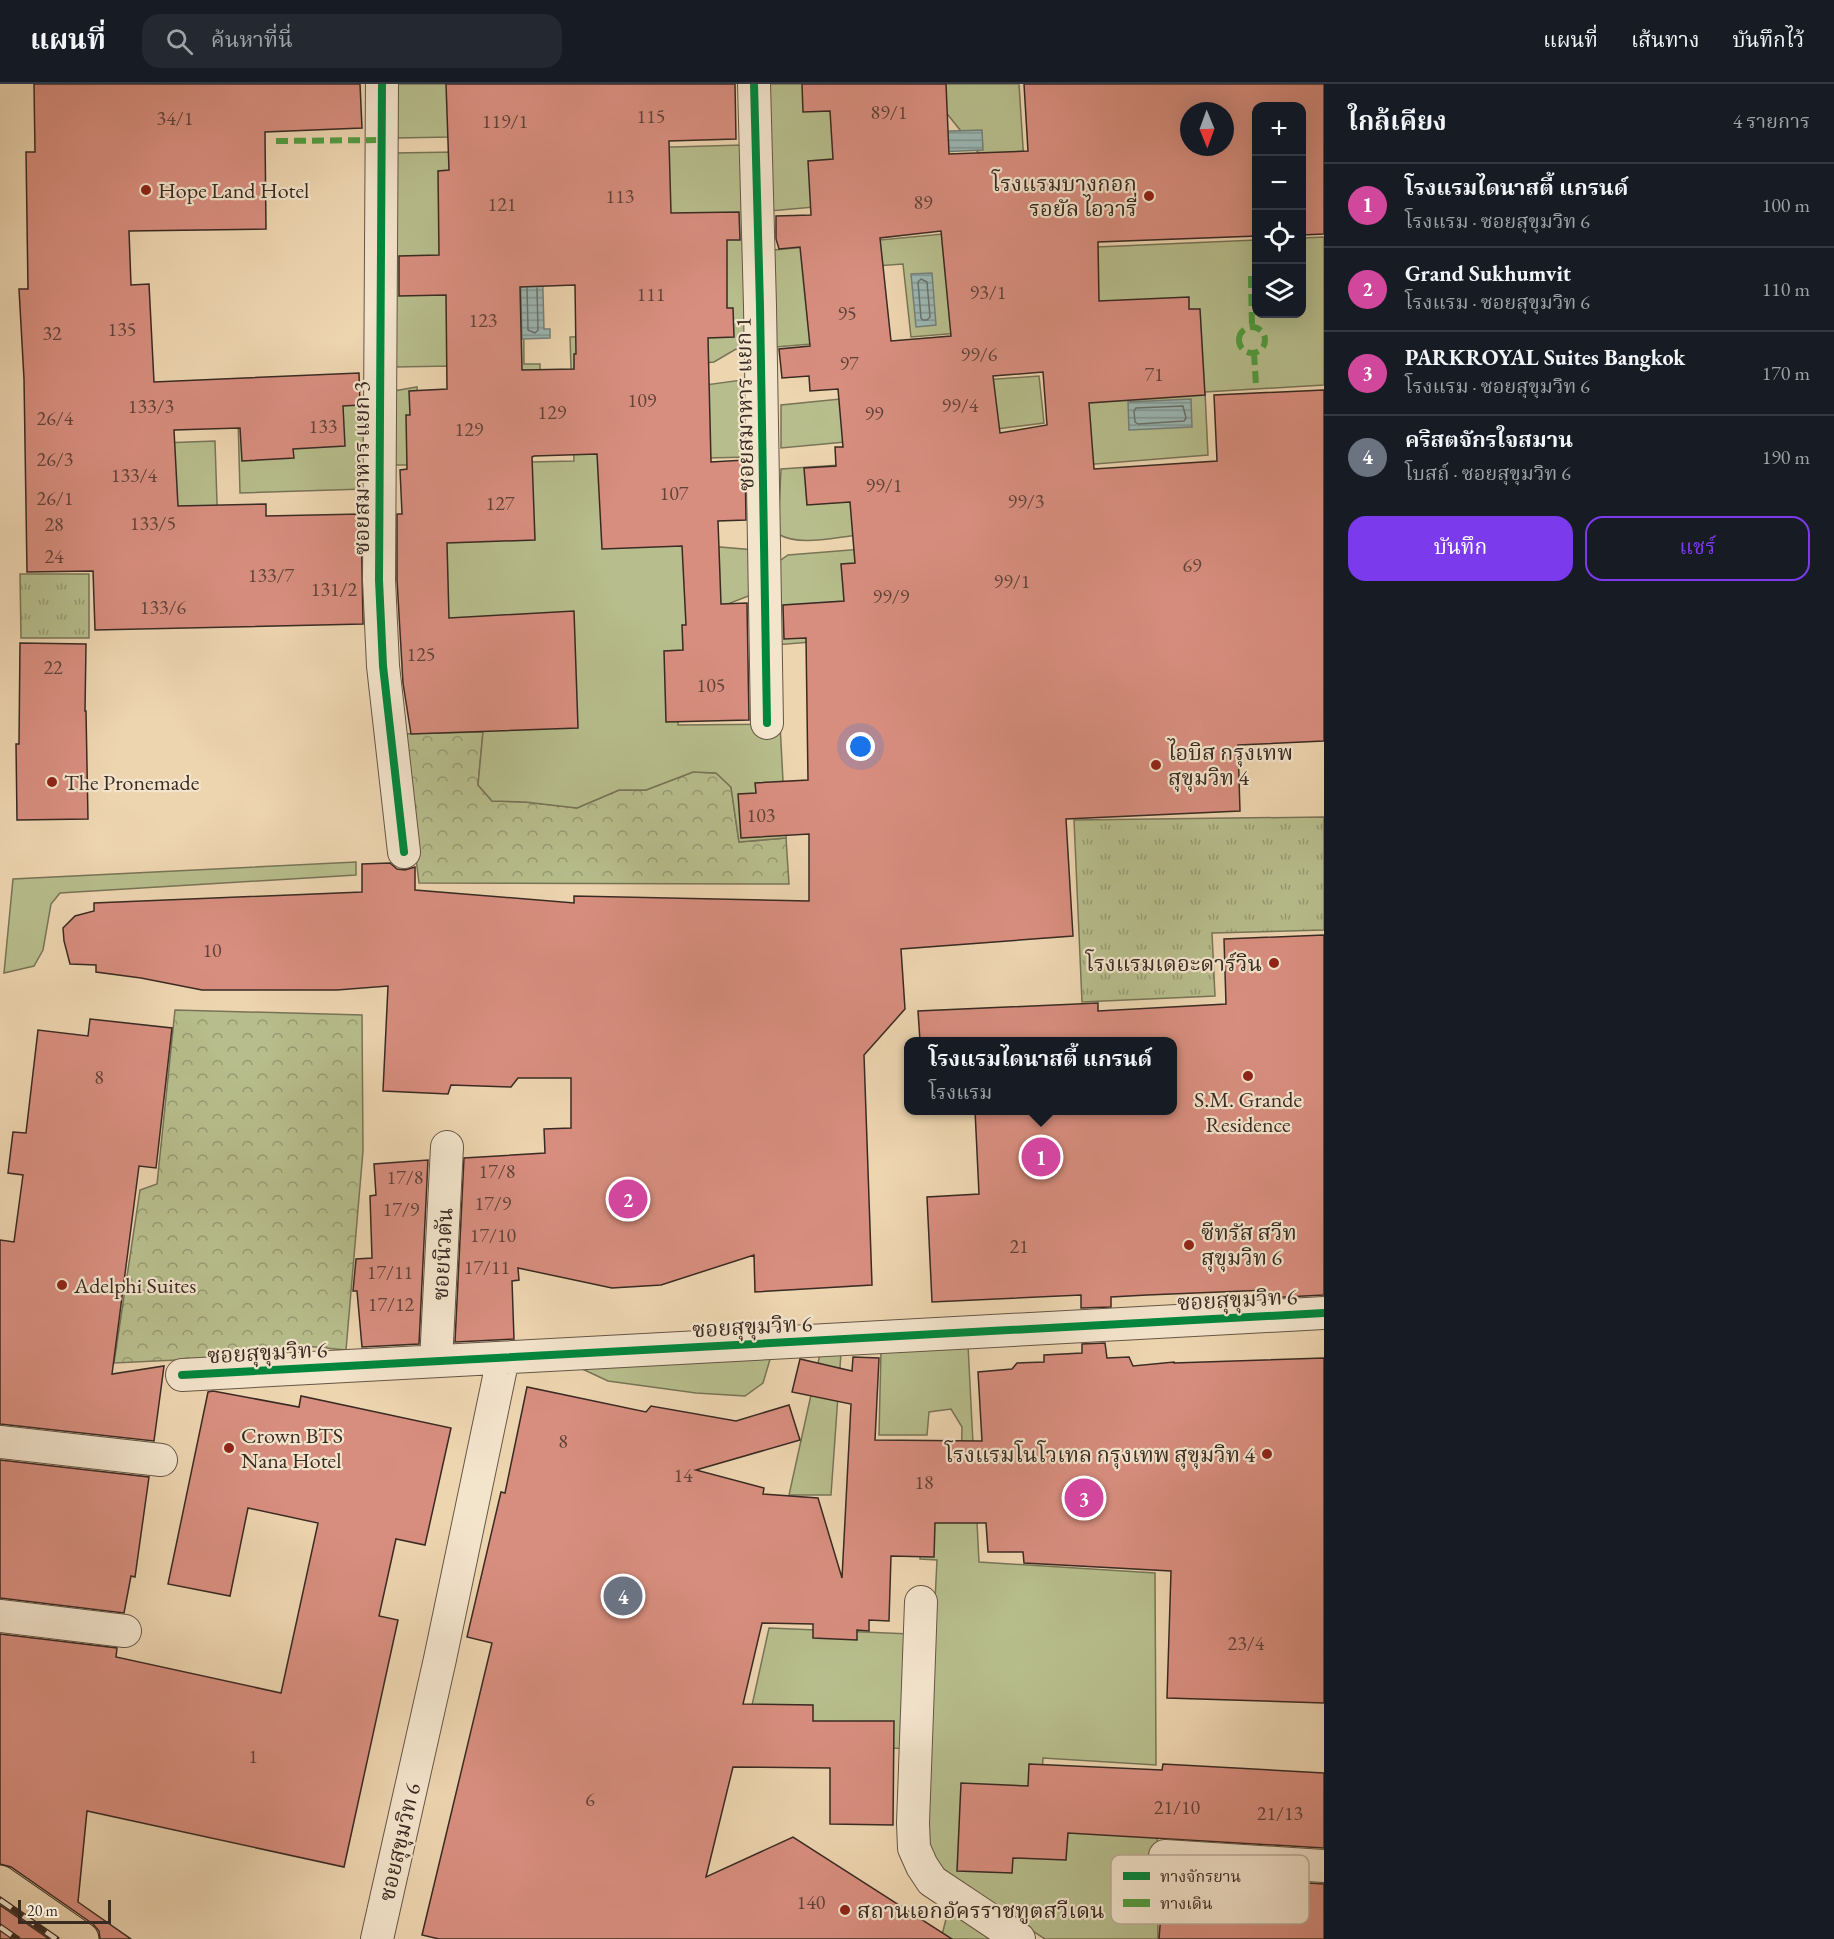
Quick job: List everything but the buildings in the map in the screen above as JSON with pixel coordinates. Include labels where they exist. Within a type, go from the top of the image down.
[{"type":"main road","points":[[0,1882],[82,1939]]},
{"type":"street","name":"ซอยสมาหาร แยก 3","points":[[382,84],[379,592],[382,666],[404,852]]},
{"type":"street","name":"ซอยสมาหาร แยก 1","points":[[754,84],[767,723]]},
{"type":"street","name":"ซอยนิวตัน","points":[[436,1361],[447,1148]]},
{"type":"street","name":"ซอยสุขุมวิท 6","points":[[182,1375],[1324,1313]]},
{"type":"street","name":"ซอยสุขุมวิท 6","points":[[377,1939],[443,1648],[503,1358]]},
{"type":"street","points":[[0,1442],[161,1461]]},
{"type":"street","points":[[921,1602],[914,1848],[932,1881],[1019,1939]]},
{"type":"street","points":[[0,1616],[125,1631]]},
{"type":"street","points":[[1309,1865],[1324,1866]]},
{"type":"green space","points":[[397,84],[450,84],[451,137],[395,138]]},
{"type":"green space","points":[[766,84],[1019,84],[1028,226],[997,176],[940,105],[847,204],[770,211]]},
{"type":"green space","points":[[743,145],[748,349],[736,349],[714,362],[686,365],[691,387],[749,379],[751,457],[615,460],[615,538],[755,550],[756,593],[687,620],[678,725],[780,724],[786,838],[739,842],[731,787],[716,773],[693,772],[646,790],[619,790],[577,808],[492,801],[478,785],[483,732],[437,733],[440,464],[574,461],[570,337],[724,333],[566,150]]},
{"type":"green space","points":[[456,152],[523,249],[524,364],[540,364],[540,389],[453,366],[394,367],[394,153]]},
{"type":"green space","points":[[964,232],[971,332],[911,337],[903,264],[820,270],[823,343],[776,347],[774,250]]},
{"type":"green space","points":[[1324,237],[1324,385],[1205,392],[1208,455],[1083,465],[1074,248],[1252,240],[1252,318],[1306,318],[1306,238]]},
{"type":"green space","points":[[1039,376],[1044,423],[964,433],[983,380]]},
{"type":"green space","points":[[417,387],[419,465],[394,465],[394,391]]},
{"type":"green space","points":[[850,398],[856,441],[781,448],[781,405]]},
{"type":"green space","points":[[363,400],[364,489],[240,493],[238,418]]},
{"type":"green space","points":[[215,441],[219,565],[164,566],[163,443]]},
{"type":"green space","points":[[854,464],[860,535],[807,541],[778,534],[781,469]]},
{"type":"green space","points":[[938,543],[945,631],[775,645],[778,562],[788,555]]},
{"type":"green space","points":[[20,574],[89,574],[89,638],[21,638]]},
{"type":"green space","points":[[483,731],[478,785],[492,801],[577,808],[619,790],[646,790],[693,772],[716,773],[731,787],[739,842],[786,838],[789,884],[419,883],[401,734]]},
{"type":"green space","points":[[1324,817],[1324,930],[1212,933],[1215,996],[1082,1002],[1074,820]]},
{"type":"green space","points":[[356,862],[356,875],[60,893],[51,904],[43,950],[34,966],[4,973],[13,879]]},
{"type":"green space","points":[[175,1010],[362,1015],[363,1151],[346,1350],[294,1345],[283,1355],[114,1363],[140,1190],[157,1184]]},
{"type":"green space","points":[[968,1345],[979,1562],[1155,1573],[1156,1765],[1043,1758],[1039,1817],[1157,1823],[1157,1855],[1111,1855],[1111,1924],[1158,1924],[1158,1939],[1045,1939],[953,1879],[930,1857],[923,1842],[937,1560],[920,1559],[921,1518],[960,1520],[962,1427],[951,1409],[929,1412],[927,1435],[879,1435],[881,1350]]},
{"type":"green space","points":[[841,1353],[831,1495],[789,1495],[820,1354]]},
{"type":"green space","points":[[771,1356],[763,1383],[745,1396],[696,1393],[608,1381],[578,1367]]},
{"type":"green space","points":[[769,1628],[910,1634],[906,1749],[745,1737]]},
{"type":"green space","points":[[948,1911],[990,1939],[941,1939]]},
{"type":"water","points":[[982,130],[983,150],[892,154],[891,133]]},
{"type":"water","points":[[542,255],[544,329],[550,329],[550,338],[522,339],[520,256]]},
{"type":"water","points":[[932,273],[936,325],[916,327],[911,274]]},
{"type":"water","points":[[1191,399],[1192,427],[1129,430],[1128,402]]},
{"type":"railway","points":[[0,1900],[56,1939]]},
{"type":"railway","points":[[0,1927],[17,1939]]},
{"type":"marked path","points":[[276,141],[381,140]]},
{"type":"marked path","points":[[1251,276],[1252,327]]},
{"type":"marked path","points":[[1252,327],[1261,331],[1265,340],[1261,349],[1252,353],[1243,349],[1239,340],[1243,331],[1252,327]]},
{"type":"marked path","points":[[1254,353],[1256,385]]},
{"type":"cycle path","points":[[382,84],[379,580],[383,666],[404,852]]},
{"type":"cycle path","points":[[754,84],[767,723]]},
{"type":"cycle path","points":[[182,1375],[1324,1313]]},
{"type":"place","name":"Hope Land Hotel","points":[[146,190]]},
{"type":"place","name":"โรงแรมบางกอก รอยัล ไอวารี่","points":[[1149,196]]},
{"type":"place","name":"ไอบิส กรุงเทพ สุขุมวิท 4","points":[[1156,765]]},
{"type":"place","name":"The Pronemade","points":[[52,782]]},
{"type":"place","name":"โรงแรมเดอะดาร์วิน","points":[[1274,963]]},
{"type":"place","name":"S.M. Grande Residence","points":[[1248,1076]]},
{"type":"place","name":"โรงแรมไดนาสตี้ แกรนด์","points":[[1041,1157]]},
{"type":"place","name":"Grand Sukhumvit","points":[[628,1199]]},
{"type":"place","name":"ซีทรัส สวีท สุขุมวิท 6","points":[[1189,1245]]},
{"type":"place","name":"Adelphi Suites","points":[[62,1285]]},
{"type":"place","name":"Crown BTS Nana Hotel","points":[[229,1448]]},
{"type":"place","name":"โรงแรมโนโวเทล กรุงเทพ สุขุมวิท 4","points":[[1267,1454]]},
{"type":"place","name":"PARKROYAL Suites Bangkok","points":[[1084,1498]]},
{"type":"place","name":"คริสตจักรใจสมาน","points":[[623,1596]]},
{"type":"place","name":"สถานเอกอัครราชทูตสวีเดน","points":[[845,1910]]}]
